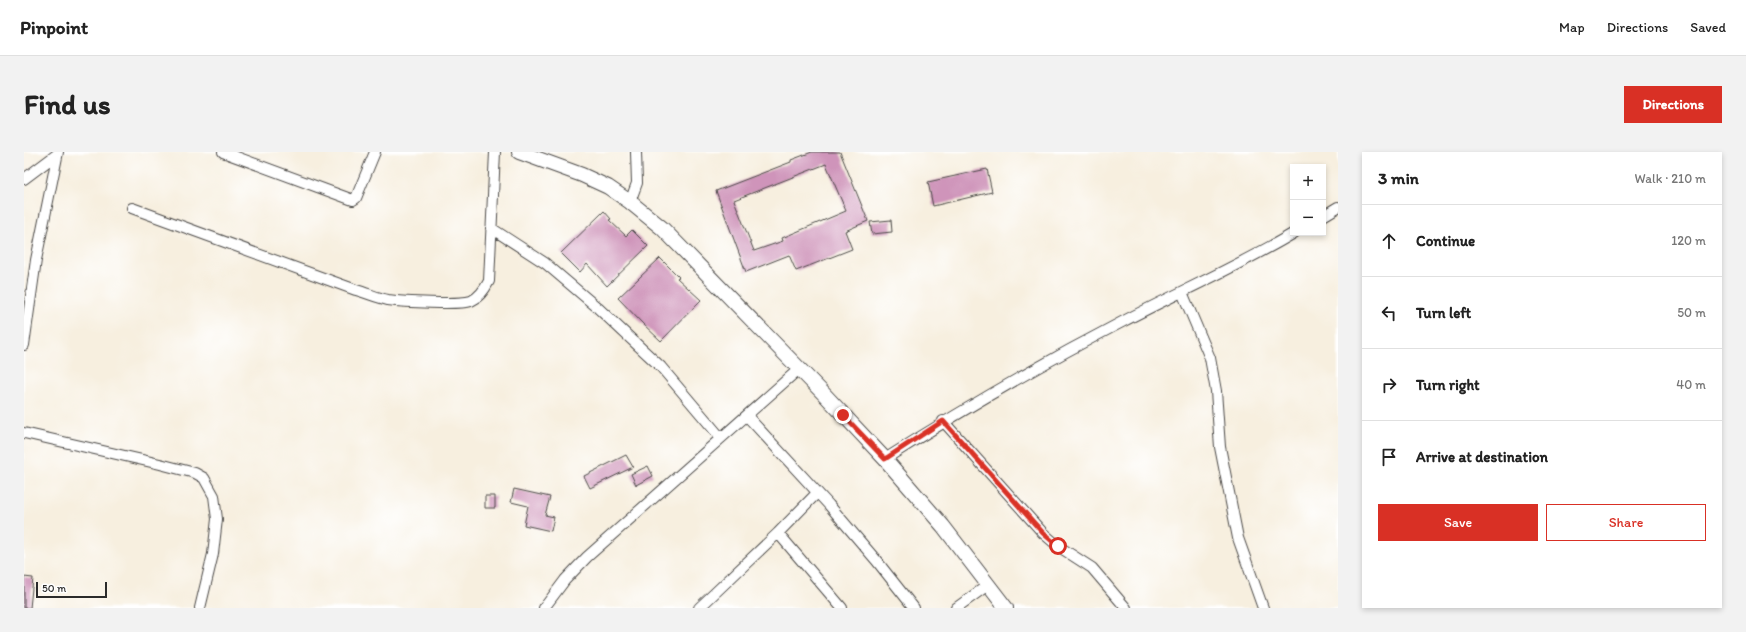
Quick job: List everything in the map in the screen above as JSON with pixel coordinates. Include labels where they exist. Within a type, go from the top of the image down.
[{"type":"main road","points":[[520,152],[582,175],[608,187],[630,202],[679,244],[885,459],[943,526],[1006,608]]},
{"type":"street","points":[[223,152],[353,200],[356,198],[375,152]]},
{"type":"street","points":[[132,208],[388,300],[437,303],[470,301],[477,298],[485,289],[489,281],[495,152]]},
{"type":"street","points":[[630,202],[635,193],[637,183],[636,152]]},
{"type":"street","points":[[24,179],[57,153]]},
{"type":"street","points":[[24,345],[36,260],[57,153]]},
{"type":"street","points":[[1326,214],[1338,207]]},
{"type":"street","points":[[491,228],[545,262],[598,308],[661,367],[721,438]]},
{"type":"street","points":[[885,459],[943,421],[1032,370],[1121,322],[1269,248],[1290,235]]},
{"type":"street","points":[[1182,292],[1210,358],[1216,391],[1220,447],[1238,538],[1263,608]]},
{"type":"street","points":[[544,608],[565,580],[587,557],[800,369]]},
{"type":"street","points":[[747,416],[876,560],[914,608]]},
{"type":"street","points":[[943,421],[1043,533],[1058,546],[1092,568],[1126,608]]},
{"type":"street","points":[[24,433],[160,464],[195,473],[204,478],[214,496],[217,519],[213,554],[200,608]]},
{"type":"street","points":[[699,608],[778,533],[817,493]]},
{"type":"street","points":[[778,533],[842,608]]},
{"type":"street","points":[[956,608],[988,585]]},
{"type":"building","points":[[812,152],[840,152],[868,221],[845,231],[852,249],[796,271],[789,255],[746,272],[716,191],[791,162],[791,160]],"holes":[[[826,164],[846,211],[782,238],[783,241],[754,251],[734,200]]]},
{"type":"building","points":[[987,169],[992,192],[933,206],[928,182]]},
{"type":"building","points":[[604,211],[611,219],[609,220],[626,236],[632,230],[648,246],[607,286],[587,264],[580,272],[561,253]]},
{"type":"building","points":[[891,220],[892,232],[872,234],[870,222]]},
{"type":"building","points":[[660,258],[679,277],[677,278],[701,300],[661,341],[618,298]]},
{"type":"building","points":[[626,455],[633,467],[590,488],[584,476]]},
{"type":"building","points":[[648,466],[653,476],[636,485],[631,474]]},
{"type":"building","points":[[514,489],[550,497],[545,515],[554,517],[551,531],[524,525],[528,506],[511,502]]},
{"type":"building","points":[[485,496],[495,496],[495,508],[485,508]]},
{"type":"building","points":[[24,577],[33,578],[30,608],[24,608]]},
{"type":"route","points":[[843,415],[885,459],[943,421],[1043,533],[1058,546]]}]
